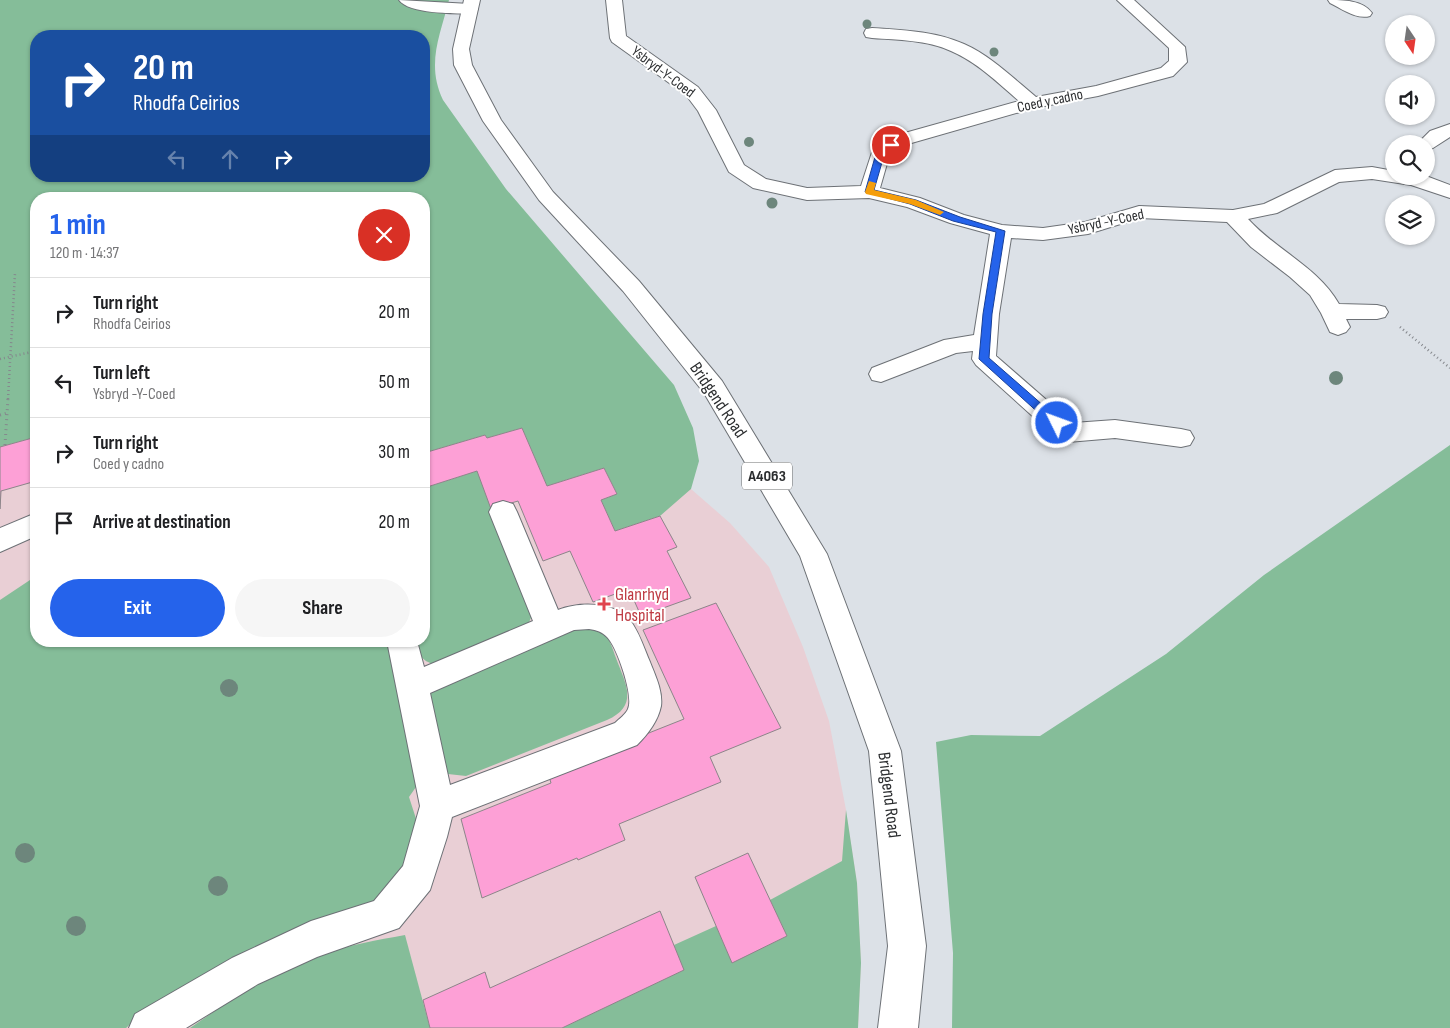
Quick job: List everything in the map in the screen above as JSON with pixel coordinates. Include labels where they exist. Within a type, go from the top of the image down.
[{"type":"street","points":[[407,0],[424,6],[471,4]]},
{"type":"street","name":"Ysbryd-Y-Coed","points":[[614,0],[618,38],[692,91],[708,110],[736,168]]},
{"type":"street","name":"Coed y cadno","points":[[869,192],[881,150],[901,140],[1032,103],[1098,91],[1167,72],[1178,62],[1177,47],[1125,0]]},
{"type":"street","points":[[1336,0],[1364,13]]},
{"type":"street","name":"Bridgend Road","points":[[471,4],[461,50],[463,65],[492,120],[546,196],[632,286],[713,387],[813,554],[885,751],[907,946],[898,1028]]},
{"type":"street","points":[[917,38],[926,22]]},
{"type":"street","points":[[872,34],[947,43],[976,58],[1032,103]]},
{"type":"street","points":[[1435,137],[1450,130]]},
{"type":"street","name":"Ysbryd -Y-Coed","points":[[736,168],[760,184],[807,194],[869,192],[913,202],[956,219],[1001,231],[1043,234],[1088,228],[1139,212],[1233,216],[1270,209],[1335,176],[1385,175]]},
{"type":"street","name":"Ysbryd -Y-Coed","points":[[1432,185],[1450,192]]},
{"type":"street","points":[[1233,216],[1261,245],[1302,274],[1322,294],[1335,319],[1377,312]]},
{"type":"street","points":[[1001,231],[988,314],[984,359],[1068,433],[1114,429],[1181,438]]},
{"type":"street","points":[[881,374],[952,346],[985,342]]},
{"type":"street","points":[[502,512],[550,627]]},
{"type":"street","points":[[0,541],[30,527]]},
{"type":"street","points":[[413,686],[571,618],[587,616],[603,619],[618,628],[647,697],[644,713],[637,725],[626,734],[437,806]]},
{"type":"street","points":[[149,1028],[245,971],[311,940],[386,915],[417,877],[430,837],[437,806],[403,647]]},
{"type":"path","points":[[5,446],[15,273]]},
{"type":"path","points":[[1377,312],[1388,317],[1450,368]]},
{"type":"path","points":[[0,359],[30,352]]},
{"type":"path","points":[[0,415],[7,413]]},
{"type":"shaded area","name":"Glanrhyd Hospital","points":[[30,182],[52,182],[43,192],[30,192],[30,647],[430,647],[430,353],[691,489],[730,523],[769,567],[803,647],[829,721],[846,810],[857,883],[861,963],[858,1028],[0,1028],[0,188]]},
{"type":"green space","points":[[0,0],[449,0],[436,50],[435,62],[438,87],[443,100],[506,189],[674,385],[693,428],[699,461],[691,489],[660,516],[615,531],[601,500],[617,494],[604,468],[547,486],[522,428],[487,438],[485,435],[430,451],[430,192],[30,192],[30,439],[0,447]]},
{"type":"green space","points":[[1450,445],[1450,1028],[952,1028],[953,953],[936,742],[971,735],[1040,736],[1166,654],[1264,575]]},
{"type":"green space","points":[[477,471],[533,613],[527,627],[438,665],[422,658],[417,647],[430,647],[430,486]]},
{"type":"green space","points":[[30,580],[30,647],[392,647],[423,777],[409,797],[420,831],[417,848],[381,900],[136,1019],[126,1028],[0,1028],[0,600]]},
{"type":"green space","points":[[583,624],[597,628],[608,638],[626,685],[627,700],[624,708],[607,720],[466,776],[448,774],[440,768],[426,693]]},
{"type":"green space","points":[[846,810],[857,883],[861,963],[858,1028],[562,1028],[683,970],[674,945],[716,926],[732,962],[787,936],[770,900],[842,861]]},
{"type":"green space","points":[[405,935],[430,1028],[190,1028],[254,986],[288,968],[343,948]]},
{"type":"building","points":[[522,428],[547,486],[604,468],[617,494],[601,500],[615,531],[660,516],[677,547],[667,551],[691,598],[641,616],[629,589],[593,602],[570,551],[543,561],[518,501],[491,509],[477,471],[430,486],[430,451],[485,435],[487,438]]},
{"type":"building","points":[[30,439],[30,483],[1,491],[0,509],[0,447]]},
{"type":"building","points":[[716,603],[781,728],[710,757],[721,782],[619,824],[625,840],[482,898],[461,819],[551,783],[548,773],[684,719],[643,630]]},
{"type":"building","points":[[748,853],[787,936],[732,963],[695,877]]},
{"type":"building","points":[[660,911],[684,970],[562,1028],[430,1028],[423,1000],[485,972],[490,988]]},
{"type":"slow traffic","points":[[872,183],[869,192],[913,202],[940,212]]},
{"type":"place","name":"Glanrhyd Hospital","points":[[604,604]]},
{"type":"route","points":[[891,145],[881,150],[869,192],[913,202],[956,219],[1001,231],[988,314],[984,359],[1057,423]]}]
